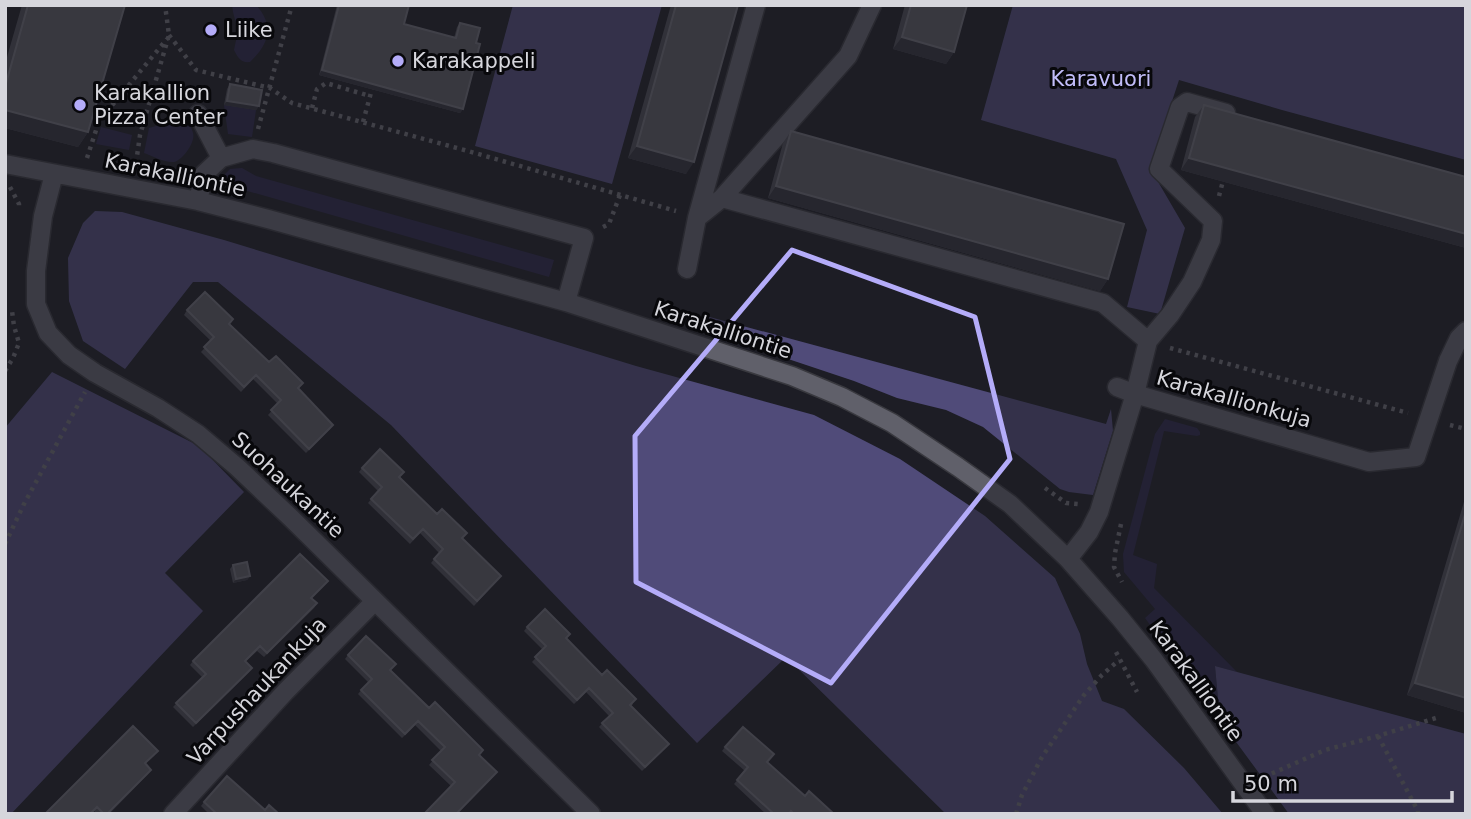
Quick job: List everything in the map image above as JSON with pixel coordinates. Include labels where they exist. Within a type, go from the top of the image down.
[{"type":"street","points":[[687,269],[697,218],[756,5]]},
{"type":"street","points":[[697,218],[722,198],[848,56],[872,5]]},
{"type":"street","points":[[1117,387],[1135,394],[1148,341],[1192,282],[1211,240],[1213,221],[1159,169],[1180,107],[1187,102],[1240,117]]},
{"type":"street","points":[[198,114],[220,158]]},
{"type":"street","points":[[198,201],[204,174],[220,158],[253,149],[584,238],[566,303]]},
{"type":"street","name":"Karakalliontie","points":[[5,164],[198,201],[281,222],[566,303],[792,376],[842,397],[892,423],[1010,504],[1068,559],[1154,660],[1265,814]]},
{"type":"street","name":"Suohaukantie","points":[[54,174],[43,216],[36,271],[36,304],[48,334],[69,355],[95,373],[198,434],[282,510],[591,814]]},
{"type":"street","points":[[722,198],[1103,303],[1148,341]]},
{"type":"street","name":"Karakallionkuja","points":[[1068,559],[1089,532],[1099,512],[1135,394],[1369,461],[1416,457],[1448,361],[1459,338],[1466,331]]},
{"type":"street","name":"Varpushaukankuja","points":[[173,814],[286,691],[375,601]]},
{"type":"path","points":[[136,163],[140,135],[169,35],[165,5]]},
{"type":"path","points":[[253,149],[292,5]]},
{"type":"path","points":[[86,163],[99,121],[169,35]]},
{"type":"path","points":[[312,108],[317,89],[326,83],[370,96]]},
{"type":"path","points":[[363,122],[372,89]]},
{"type":"path","points":[[123,163],[148,166]]},
{"type":"path","points":[[584,238],[609,224],[621,195]]},
{"type":"path","points":[[5,372],[19,343],[14,326]]},
{"type":"path","points":[[5,544],[95,373]]},
{"type":"path","points":[[1045,488],[1066,503],[1083,505]]},
{"type":"path","points":[[1122,522],[1114,567],[1138,600],[1105,632],[1136,692]]},
{"type":"path","points":[[1016,814],[1022,794],[1056,736],[1084,695],[1119,660]]},
{"type":"path","points":[[1245,786],[1325,750],[1438,717]]},
{"type":"path","points":[[1378,736],[1418,814]]},
{"type":"highlighted area","points":[[792,250],[975,317],[1010,459],[831,683],[636,582],[635,436]]},
{"type":"shaded area","points":[[232,5],[256,5],[266,20],[265,42],[250,62],[240,59],[234,50],[238,31]]},
{"type":"shaded area","points":[[224,105],[256,110],[252,137],[228,134]]},
{"type":"shaded area","points":[[184,118],[192,129],[193,137],[180,159],[169,162],[144,153],[149,128]]},
{"type":"shaded area","points":[[101,127],[132,135],[129,150],[96,144]]},
{"type":"shaded area","points":[[242,168],[256,176],[554,260],[549,277],[230,186],[221,178],[230,169]]},
{"type":"shaded area","points":[[1165,419],[1197,428],[1200,435],[1164,431],[1133,555],[1157,564],[1154,588],[1237,672],[1215,666],[1220,720],[1145,618],[1155,609],[1124,572],[1123,554],[1155,434]]},
{"type":"green space","points":[[513,5],[662,5],[612,184],[475,146]]},
{"type":"green space","name":"Karavuori","points":[[1013,5],[1466,5],[1466,160],[1179,80],[1150,168],[1185,228],[1160,314],[1127,307],[1147,230],[1116,159],[981,120]]},
{"type":"green space","points":[[95,211],[122,212],[224,240],[636,366],[814,415],[900,459],[985,516],[1055,578],[1080,634],[1087,664],[1102,701],[1124,709],[1184,768],[1223,814],[946,814],[786,657],[697,743],[391,425],[218,282],[193,282],[125,369],[83,341],[69,301],[68,258],[83,223]]},
{"type":"green space","points":[[706,316],[1106,424],[1111,409],[1113,431],[1093,495],[1060,489],[983,427],[946,410],[897,398],[704,331]]},
{"type":"green space","points":[[52,372],[199,446],[244,492],[165,573],[203,611],[11,814],[5,814],[5,428]]},
{"type":"green space","points":[[1215,666],[1466,734],[1466,814],[1289,814],[1220,720]]},
{"type":"building","points":[[28,5],[125,5],[88,132],[5,110],[5,87]]},
{"type":"building","name":"Karakappeli","points":[[339,5],[409,5],[404,24],[456,38],[460,23],[480,28],[476,43],[480,44],[463,109],[322,70]]},
{"type":"building","points":[[676,5],[738,5],[694,162],[637,146]]},
{"type":"building","points":[[911,5],[967,5],[954,52],[902,37]]},
{"type":"building","points":[[230,84],[262,90],[259,106],[227,101]]},
{"type":"building","points":[[1204,105],[1466,177],[1466,234],[1189,158]]},
{"type":"building","points":[[791,131],[1124,224],[1108,279],[776,186]]},
{"type":"building","points":[[205,292],[233,319],[229,324],[269,362],[276,356],[303,383],[298,388],[333,425],[309,449],[271,410],[281,400],[256,375],[244,387],[204,347],[214,337],[187,310]]},
{"type":"building","points":[[380,449],[404,472],[399,477],[437,514],[442,509],[467,533],[462,538],[501,576],[477,601],[434,559],[443,549],[423,529],[413,539],[371,499],[382,487],[362,468]]},
{"type":"building","points":[[1466,511],[1466,698],[1415,683]]},
{"type":"building","points":[[300,554],[328,581],[311,598],[317,603],[267,653],[260,646],[245,661],[252,668],[196,723],[176,703],[206,674],[193,661]]},
{"type":"building","points":[[247,562],[250,576],[236,579],[233,565]]},
{"type":"building","points":[[545,609],[570,634],[566,638],[602,675],[607,670],[636,699],[630,705],[669,744],[645,767],[602,723],[613,713],[589,688],[577,700],[535,657],[546,646],[527,627]]},
{"type":"building","points":[[366,636],[396,664],[390,670],[429,708],[435,702],[483,750],[479,755],[497,772],[456,814],[425,813],[455,782],[432,760],[445,747],[418,721],[405,734],[361,690],[372,679],[348,655]]},
{"type":"building","points":[[133,726],[158,751],[145,763],[151,770],[107,814],[97,807],[90,814],[45,814]]},
{"type":"building","points":[[743,727],[774,754],[767,762],[805,796],[809,791],[834,814],[794,814],[791,811],[789,814],[774,814],[737,780],[748,767],[725,747]]},
{"type":"building","points":[[227,776],[265,810],[269,805],[279,814],[217,814],[204,802]]},
{"type":"place","name":"Liike","points":[[211,30]]},
{"type":"place","name":"Karakappeli","points":[[398,61]]},
{"type":"place","name":"Karakallion Pizza Center","points":[[80,105]]}]
